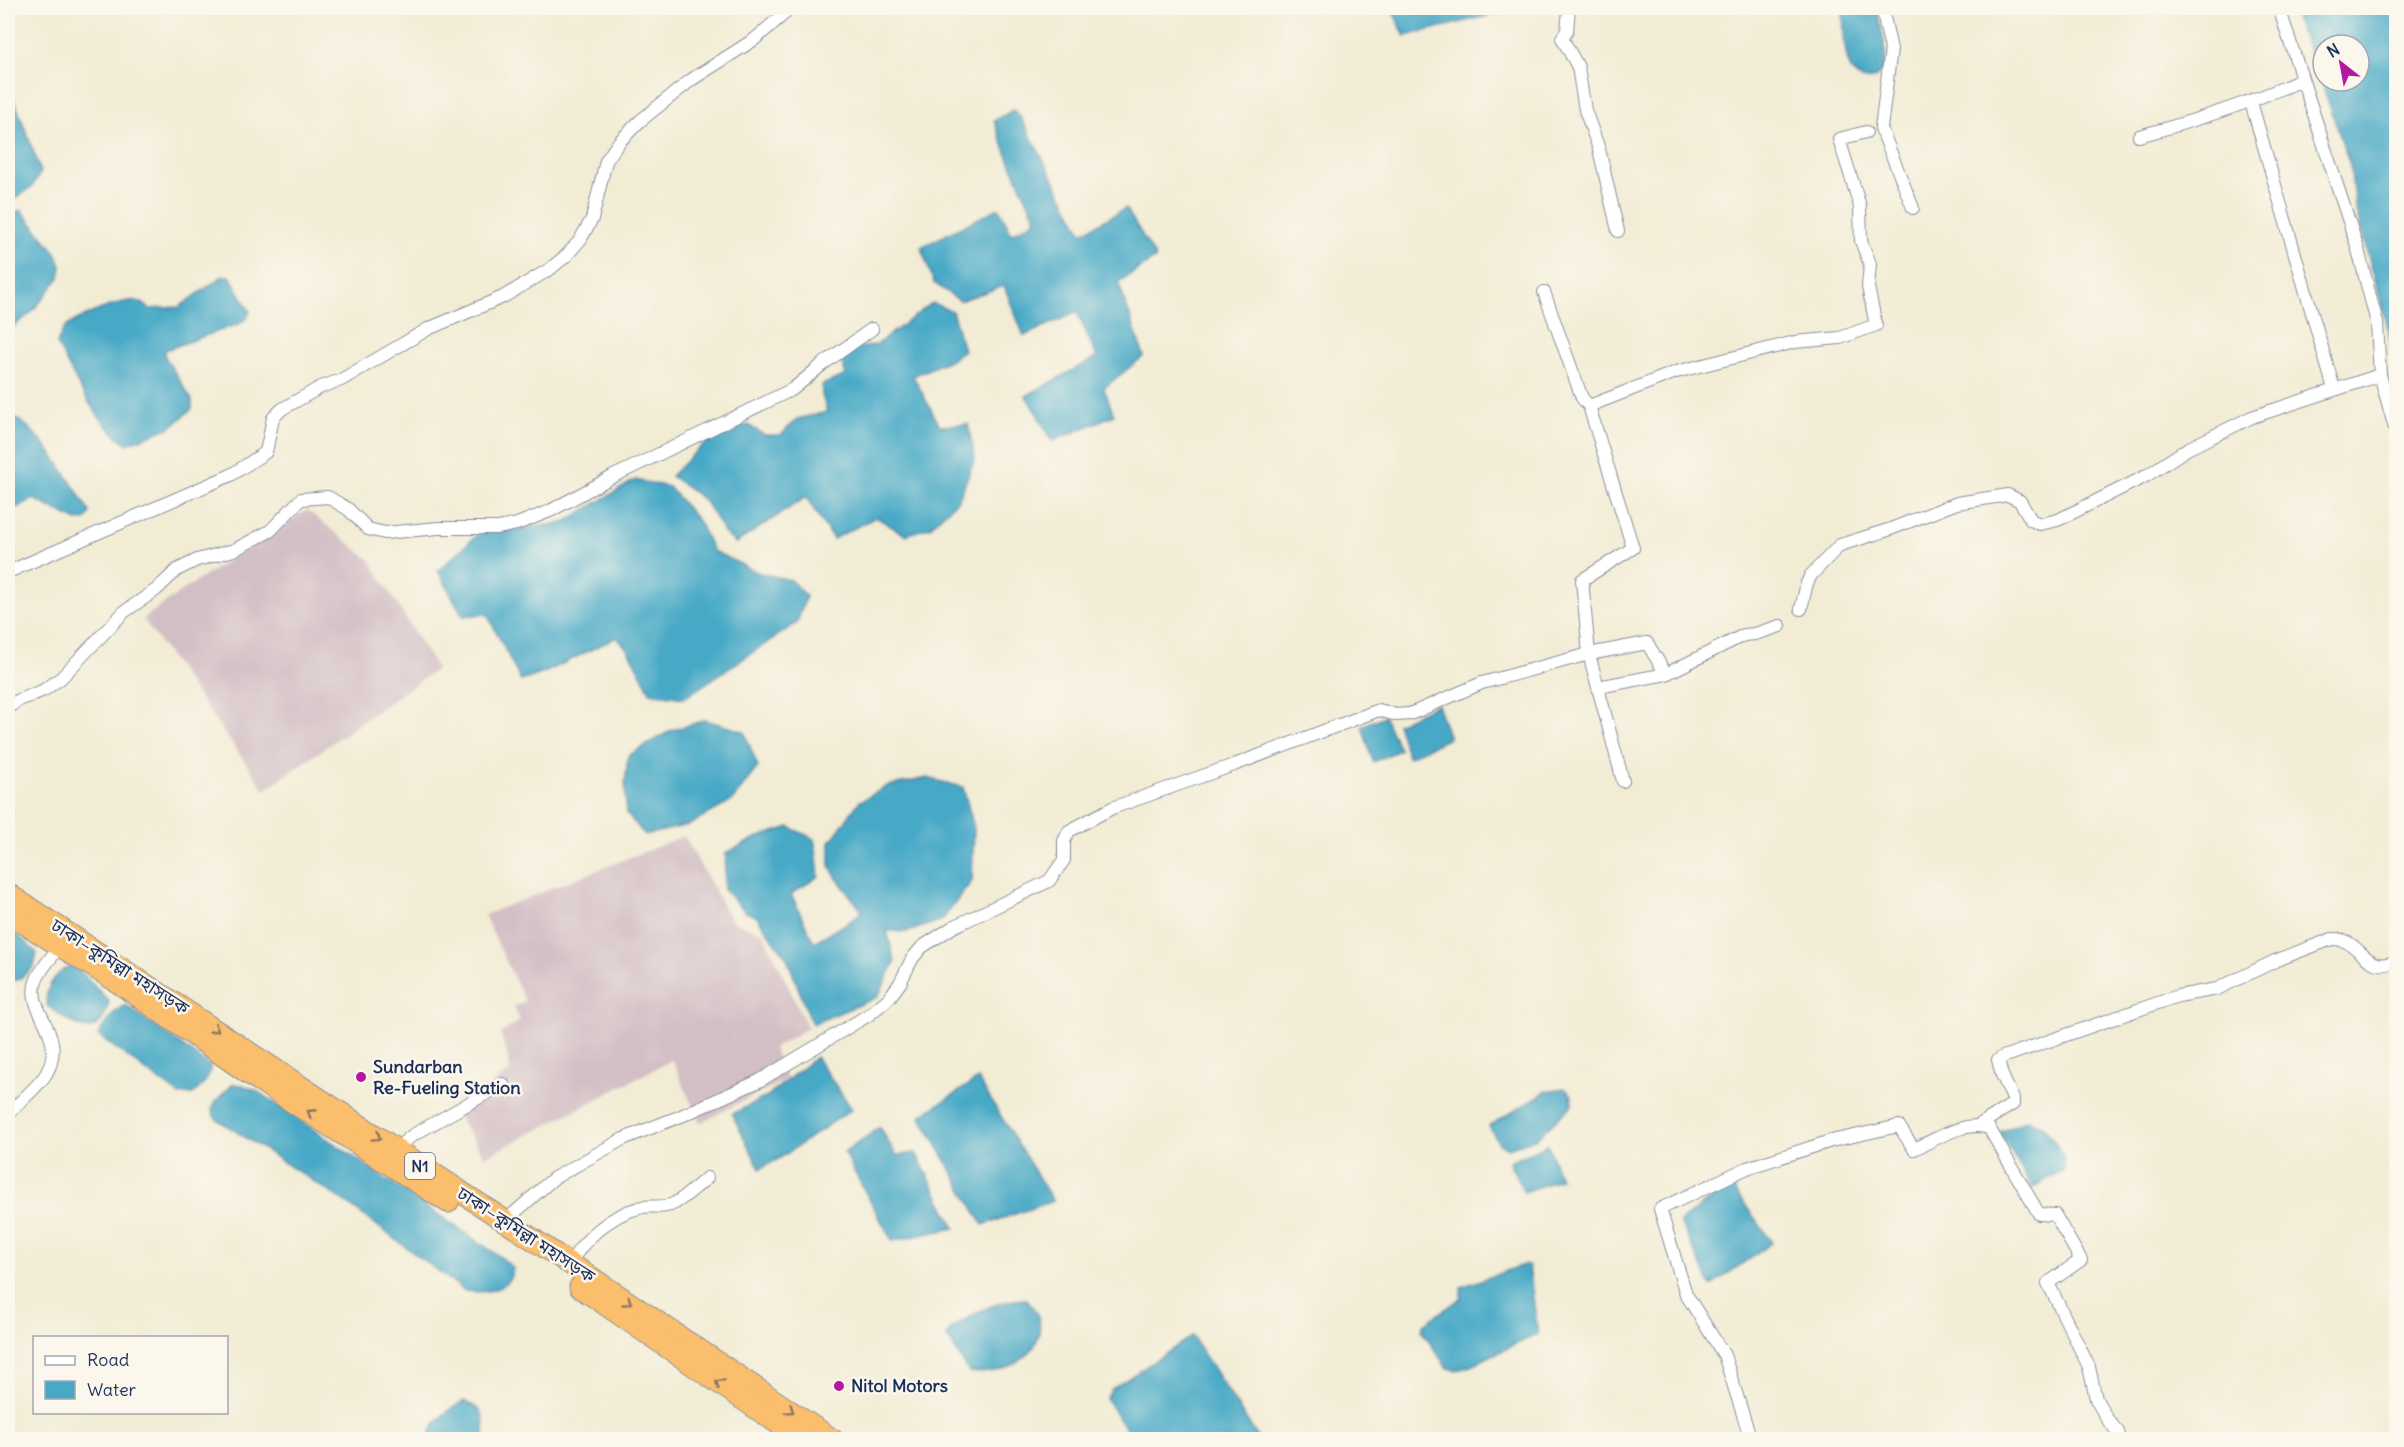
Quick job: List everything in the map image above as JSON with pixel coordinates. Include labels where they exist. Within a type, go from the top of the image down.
[{"type":"highway","name":"ঢাকা–কুমিল্লা মহাসড়ক","points":[[8,894],[833,1440]]},
{"type":"highway","name":"ঢাকা–কুমিল্লা মহাসড়ক","points":[[8,913],[119,983],[251,1075],[579,1287],[802,1440]]},
{"type":"street","points":[[8,572],[231,475],[266,452],[273,418],[282,409],[321,387],[341,380],[428,328],[503,297],[550,269],[580,240],[592,219],[606,161],[619,142],[683,85],[755,39],[791,8]]},
{"type":"street","points":[[1569,8],[1567,31],[1562,38],[1578,67],[1585,110],[1599,149],[1618,231]]},
{"type":"street","points":[[1882,8],[1891,48],[1881,128],[1913,208]]},
{"type":"street","points":[[2279,8],[2336,179],[2368,290],[2377,323],[2380,375],[2397,432]]},
{"type":"street","points":[[2139,136],[2251,102],[2302,80]]},
{"type":"street","points":[[2251,102],[2334,389]]},
{"type":"street","points":[[1589,406],[1676,372],[1795,342],[1840,338],[1876,325],[1868,287],[1870,264],[1861,241],[1860,206],[1839,140],[1866,132]]},
{"type":"street","points":[[1544,292],[1582,398],[1589,406],[1633,548],[1582,580],[1589,654],[1623,781]]},
{"type":"street","points":[[8,708],[17,701],[44,690],[61,678],[124,612],[156,590],[177,570],[197,560],[234,550],[270,531],[301,499],[327,497],[348,509],[368,529],[385,533],[438,528],[498,528],[517,524],[550,511],[612,477],[793,389],[872,329]]},
{"type":"street","points":[[1801,609],[1806,583],[1840,545],[1888,530],[1957,503],[2008,495],[2020,501],[2031,520],[2040,524],[2058,520],[2136,481],[2187,448],[2252,417],[2380,375]]},
{"type":"street","points":[[1598,687],[1666,674],[1744,635],[1780,626]]},
{"type":"street","points":[[504,1222],[554,1178],[623,1139],[759,1081],[870,1014],[889,998],[900,983],[912,959],[922,947],[953,927],[1049,881],[1064,860],[1064,841],[1069,831],[1112,808],[1379,710],[1396,715],[1410,714],[1482,683],[1589,654],[1647,643],[1666,674]]},
{"type":"street","points":[[1979,1125],[2013,1104],[1999,1067],[1998,1060],[2003,1057],[2178,996],[2217,989],[2277,960],[2332,939],[2349,942],[2375,964],[2385,966],[2397,961]]},
{"type":"street","points":[[8,1114],[45,1074],[50,1061],[53,1043],[34,991],[36,980],[60,946]]},
{"type":"street","points":[[398,1152],[404,1142],[413,1135],[503,1084]]},
{"type":"street","points":[[1751,1440],[1724,1355],[1686,1294],[1660,1209],[1747,1168],[1830,1141],[1899,1126],[1914,1149],[1967,1126],[1979,1125],[1989,1128],[2039,1214],[2055,1215],[2081,1260],[2048,1283],[2089,1367],[2096,1399],[2107,1419],[2118,1432],[2120,1440]]},
{"type":"street","points":[[569,1265],[579,1247],[602,1227],[640,1207],[659,1208],[674,1204],[707,1178]]},
{"type":"shaded area","points":[[307,510],[370,560],[437,669],[265,790],[143,619],[183,590]]},
{"type":"shaded area","points":[[684,836],[732,921],[763,933],[808,1028],[773,1048],[787,1079],[700,1123],[672,1060],[485,1157],[454,1110],[511,1071],[501,1033],[520,1021],[514,1007],[525,1001],[484,915]]},
{"type":"water","points":[[1391,8],[1517,8],[1517,9],[1405,36]]},
{"type":"water","points":[[1843,8],[1877,8],[1886,57],[1882,70],[1874,78],[1861,79],[1854,74],[1849,65],[1844,40]]},
{"type":"water","points":[[2291,8],[2396,8],[2396,395],[2389,331],[2355,207],[2350,165],[2325,93],[2371,93],[2371,33],[2311,33],[2311,55]]},
{"type":"water","points":[[8,92],[16,104],[41,172],[32,187],[8,204]]},
{"type":"water","points":[[1013,110],[1020,116],[1082,233],[1126,208],[1156,258],[1118,282],[1144,356],[1104,388],[1114,415],[1053,441],[1026,396],[1097,357],[1077,312],[1024,336],[1004,286],[960,301],[934,283],[921,247],[999,208],[1012,234],[1036,220],[994,121]]},
{"type":"water","points":[[21,210],[56,253],[61,266],[60,277],[32,312],[8,331],[8,217]]},
{"type":"water","points":[[223,276],[230,276],[250,311],[247,318],[239,324],[165,350],[165,357],[192,400],[192,409],[171,427],[127,444],[104,423],[86,398],[57,344],[61,334],[65,328],[77,320],[123,302],[138,301],[150,309],[179,307]]},
{"type":"water","points":[[932,303],[952,311],[964,350],[952,359],[913,376],[940,426],[968,424],[975,458],[959,499],[930,527],[905,535],[876,517],[833,539],[806,497],[736,543],[725,534],[705,501],[671,476],[696,451],[723,432],[748,425],[764,435],[781,435],[797,419],[827,412],[822,395],[822,385],[846,375],[841,359],[850,349],[876,345]]},
{"type":"water","points":[[8,416],[19,420],[42,441],[90,512],[87,519],[77,521],[34,499],[14,509],[8,509]]},
{"type":"water","points":[[635,480],[669,487],[699,522],[713,551],[759,573],[791,580],[806,596],[797,623],[684,698],[651,693],[628,650],[617,637],[546,672],[521,681],[487,614],[463,616],[438,571],[478,534],[563,523]]},
{"type":"water","points":[[1437,704],[1449,738],[1408,757],[1397,724]]},
{"type":"water","points":[[1384,716],[1400,750],[1373,762],[1362,726]]},
{"type":"water","points":[[705,720],[744,731],[758,767],[732,801],[689,825],[645,835],[626,813],[625,783],[628,756],[670,731]]},
{"type":"water","points":[[927,778],[963,787],[974,828],[972,881],[942,920],[908,932],[887,931],[895,962],[878,997],[812,1024],[787,958],[757,917],[746,912],[724,890],[726,853],[756,838],[789,827],[815,839],[819,876],[791,894],[814,942],[849,922],[862,911],[830,866],[830,842],[859,802],[887,786]]},
{"type":"water","points":[[8,926],[37,953],[34,967],[18,980],[8,980]]},
{"type":"water","points":[[70,967],[77,968],[109,1001],[98,1024],[91,1027],[75,1024],[47,1006],[47,994],[51,983],[60,973]]},
{"type":"water","points":[[126,1005],[210,1066],[208,1078],[193,1094],[179,1095],[99,1036],[110,1018]]},
{"type":"water","points":[[816,1057],[852,1109],[760,1169],[732,1114],[766,1097]]},
{"type":"water","points":[[978,1079],[1053,1201],[983,1225],[920,1116]]},
{"type":"water","points":[[233,1084],[243,1085],[257,1091],[502,1258],[513,1268],[507,1282],[487,1291],[465,1291],[344,1201],[215,1118],[212,1110],[216,1101]]},
{"type":"water","points":[[1564,1088],[1572,1096],[1571,1106],[1535,1139],[1508,1148],[1499,1144],[1489,1126],[1547,1091]]},
{"type":"water","points":[[2027,1120],[2042,1125],[2063,1154],[2064,1170],[2032,1188],[2000,1132]]},
{"type":"water","points":[[880,1127],[896,1155],[916,1153],[955,1228],[892,1241],[844,1153]]},
{"type":"water","points":[[1548,1145],[1560,1179],[1524,1192],[1509,1162]]},
{"type":"water","points":[[1730,1184],[1772,1242],[1711,1286],[1680,1222]]},
{"type":"water","points":[[1526,1264],[1529,1266],[1538,1334],[1465,1368],[1455,1370],[1447,1368],[1422,1331],[1423,1325],[1461,1298],[1461,1287]]},
{"type":"water","points":[[1027,1299],[1039,1320],[1039,1333],[1035,1345],[1028,1354],[1006,1368],[981,1373],[969,1372],[947,1337],[950,1330],[986,1308]]},
{"type":"water","points":[[1192,1336],[1259,1439],[1132,1439],[1106,1399],[1112,1389]]},
{"type":"water","points":[[464,1401],[480,1411],[484,1424],[484,1438],[429,1439],[437,1421]]},
{"type":"place","name":"Sundarban Re-Fueling Station","points":[[361,1077]]},
{"type":"place","name":"Nitol Motors","points":[[839,1386]]}]
